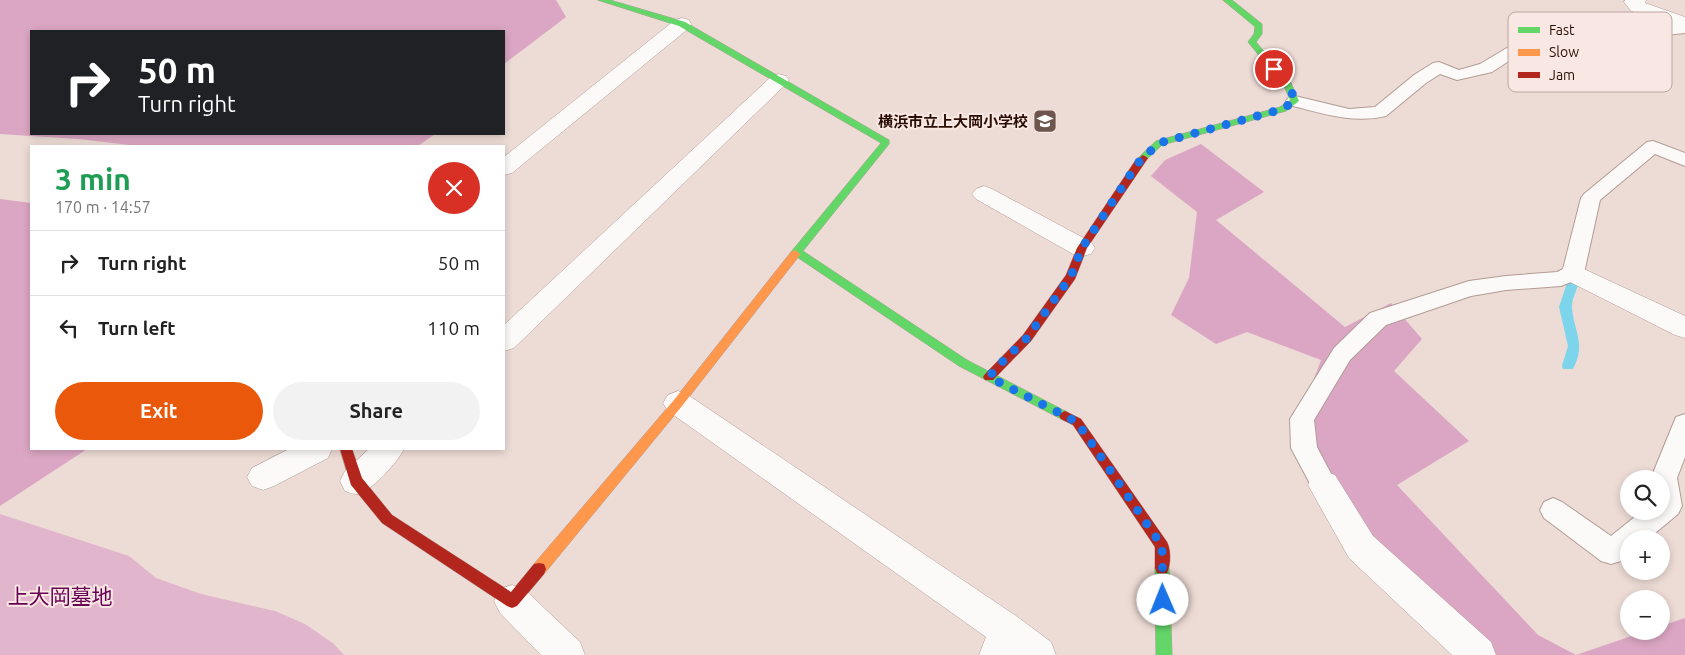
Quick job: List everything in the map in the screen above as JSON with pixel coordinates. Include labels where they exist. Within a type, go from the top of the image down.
[{"type":"street","points":[[512,601],[678,403],[886,142],[682,24],[602,0]]},
{"type":"street","points":[[989,377],[1027,338],[1071,276],[1082,248],[1138,163],[1159,143],[1283,109],[1295,100],[1288,84],[1252,42],[1258,34],[1259,26],[1227,0]]},
{"type":"street","points":[[1637,0],[1633,2],[1638,7],[1653,12]]},
{"type":"street","points":[[1672,19],[1685,23]]},
{"type":"street","points":[[505,167],[682,24]]},
{"type":"street","points":[[505,340],[779,80]]},
{"type":"street","points":[[984,194],[1082,248]]},
{"type":"street","points":[[797,252],[963,363],[1077,422],[1162,546],[1164,655]]},
{"type":"street","points":[[1573,273],[1685,328]]},
{"type":"street","points":[[678,403],[1002,642],[1038,655]]},
{"type":"street","points":[[263,477],[315,450]]},
{"type":"street","points":[[346,450],[356,481],[387,519],[512,601],[567,655]]},
{"type":"street","points":[[356,481],[388,450]]},
{"type":"street","points":[[1324,485],[1361,547],[1478,655]]},
{"type":"lane","points":[[1672,29],[1685,28]]},
{"type":"lane","points":[[1295,100],[1349,114],[1380,112],[1420,79],[1439,67],[1457,75],[1486,68],[1508,54]]},
{"type":"lane","points":[[1324,485],[1304,448],[1302,419],[1342,354],[1378,318],[1469,289],[1506,283],[1561,279],[1573,273],[1591,198],[1653,146],[1685,160]]},
{"type":"lane","points":[[1553,510],[1611,552],[1669,506],[1664,478],[1685,424]]},
{"type":"green space","name":"上大岡墓地","points":[[0,514],[129,556],[156,578],[201,594],[275,611],[305,624],[334,644],[344,655],[0,655]]},
{"type":"shaded area","points":[[0,0],[556,0],[566,17],[505,63],[505,30],[30,30],[30,135],[434,135],[419,145],[129,145],[78,139],[0,134]]},
{"type":"shaded area","points":[[1201,144],[1264,192],[1216,220],[1345,327],[1391,303],[1422,339],[1394,371],[1469,441],[1397,485],[1538,635],[1576,655],[1497,655],[1382,552],[1296,427],[1321,360],[1247,332],[1216,344],[1171,315],[1189,278],[1197,212],[1151,176],[1165,160]]},
{"type":"shaded area","points":[[0,199],[30,203],[30,450],[85,450],[0,506]]},
{"type":"shaded area","points":[[1685,618],[1685,655],[1576,655],[1620,640],[1670,640],[1670,623]]},
{"type":"waterway","points":[[1568,366],[1574,346],[1565,307],[1573,283]]},
{"type":"traffic: fast","points":[[602,0],[682,24],[886,142],[795,254]]},
{"type":"traffic: fast","points":[[1143,158],[1159,143],[1283,109],[1295,101],[1288,85],[1252,42],[1258,34],[1259,26],[1227,0]]},
{"type":"traffic: fast","points":[[797,252],[963,363],[1065,416]]},
{"type":"traffic: fast","points":[[1162,568],[1164,655]]},
{"type":"traffic: slow","points":[[539,569],[678,403],[795,254]]},
{"type":"traffic: jam","points":[[989,377],[1027,338],[1071,276],[1082,248],[1143,158]]},
{"type":"traffic: jam","points":[[1065,416],[1077,422],[1162,546],[1162,568]]},
{"type":"traffic: jam","points":[[346,450],[356,481],[387,519],[512,601],[539,569]]},
{"type":"place","name":"横浜市立上大岡小学校","points":[[1045,121]]},
{"type":"route","points":[[1163,600],[1162,546],[1077,422],[989,377],[1027,338],[1071,276],[1082,248],[1138,163],[1159,143],[1283,109],[1295,100],[1288,84],[1274,69]]}]
